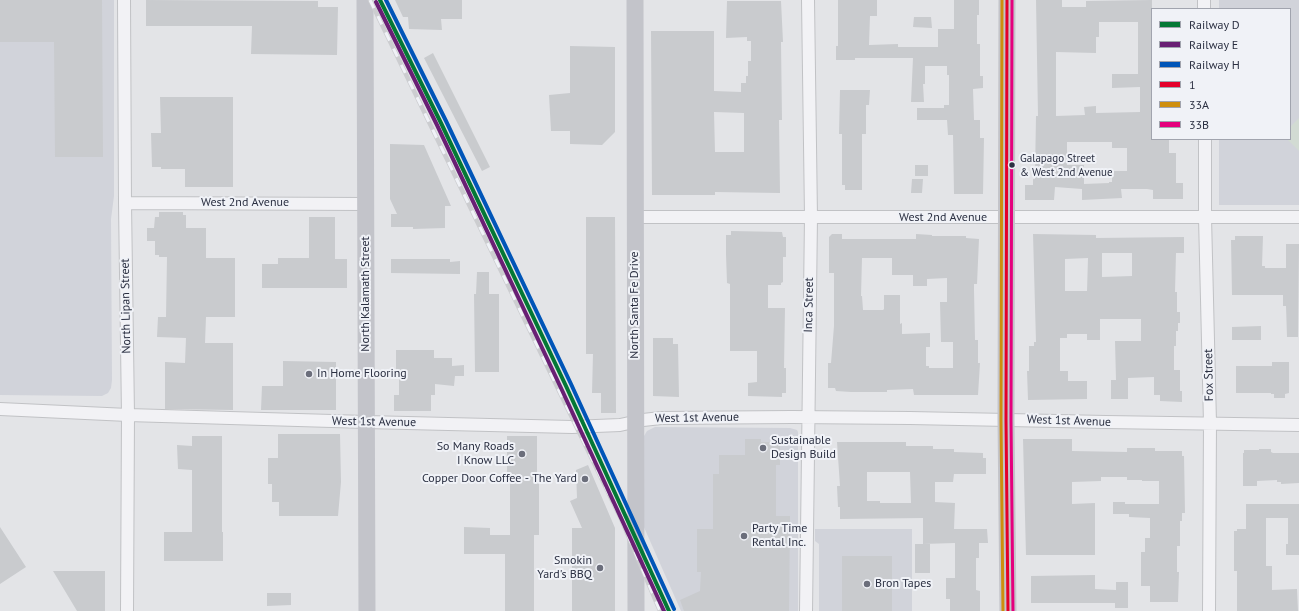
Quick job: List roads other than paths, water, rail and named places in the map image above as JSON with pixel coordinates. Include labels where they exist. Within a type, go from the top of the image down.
[{"type":"main road","name":"North Kalamath Street","points":[[365,0],[367,611]]},
{"type":"main road","name":"North Santa Fe Drive","points":[[635,0],[636,611]]},
{"type":"main road","points":[[1007,0],[1006,420],[1008,611]]},
{"type":"street","name":"North Lipan Street","points":[[124,0],[128,415],[127,611]]},
{"type":"street","name":"Inca Street","points":[[806,611],[811,217],[808,0]]},
{"type":"street","name":"Fox Street","points":[[1205,140],[1205,217],[1210,424],[1209,611]]},
{"type":"street","name":"West 2nd Avenue","points":[[125,202],[365,204]]},
{"type":"street","name":"West 2nd Avenue","points":[[635,217],[1299,217]]},
{"type":"street","name":"West 1st Avenue","points":[[0,409],[128,415],[576,426],[611,426],[661,418],[808,417],[1299,425]]},
{"type":"railway","points":[[370,0],[622,521],[660,611]]},
{"type":"rail line","name":"D","points":[[380,0],[441,123],[566,386],[669,611]]},
{"type":"rail line","name":"H","points":[[386,0],[446,121],[571,384],[674,609]]},
{"type":"rail line","name":"E","points":[[376,2],[437,125],[664,611]]},
{"type":"place","name":"Galapago Street & West 2nd Avenue","points":[[1012,165]]},
{"type":"place","name":"In Home Flooring","points":[[309,374]]},
{"type":"place","name":"Sustainable Design Build","points":[[763,448]]},
{"type":"place","name":"So Many Roads I Know LLC","points":[[522,454]]},
{"type":"place","name":"Copper Door Coffee - The Yard","points":[[585,479]]},
{"type":"place","name":"Party Time Rental Inc.","points":[[744,536]]},
{"type":"place","name":"Smokin Yard's BBQ","points":[[600,568]]},
{"type":"place","name":"Bron Tapes","points":[[867,584]]}]
